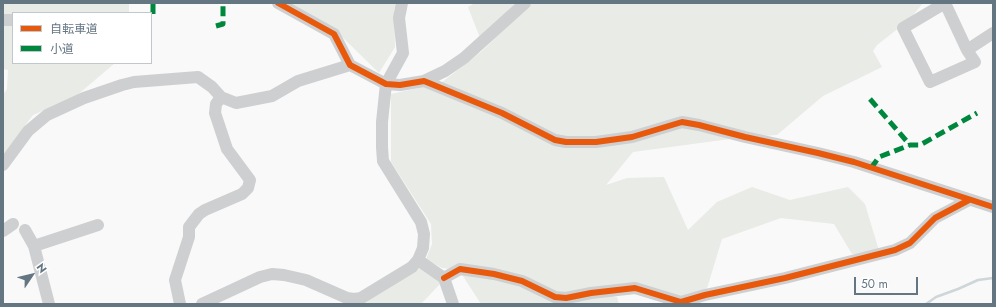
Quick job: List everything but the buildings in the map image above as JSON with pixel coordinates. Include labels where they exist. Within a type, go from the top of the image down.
[{"type":"street","points":[[278,3],[334,34],[350,65],[386,84],[400,85],[424,81],[445,71],[464,58],[525,3]]},
{"type":"street","points":[[202,304],[260,277],[272,274],[306,280],[347,298],[361,298],[412,267],[418,260],[423,248],[424,234],[421,222],[384,161],[382,122],[386,84],[403,54],[399,18],[402,3]]},
{"type":"street","points":[[945,3],[967,50],[975,62],[930,82],[904,28],[945,3]]},
{"type":"street","points":[[967,50],[993,33]]},
{"type":"street","points":[[3,165],[28,131],[47,115],[84,98],[122,85],[134,82],[198,77],[212,87],[221,97],[236,103],[272,96],[298,81],[350,65]]},
{"type":"street","points":[[424,81],[502,113],[555,140],[566,142],[596,142],[632,137],[682,122],[854,162],[993,207]]},
{"type":"street","points":[[180,304],[175,280],[189,237],[189,227],[199,214],[242,194],[248,188],[250,180],[227,149],[215,113],[216,104],[221,97]]},
{"type":"street","points":[[444,278],[460,269],[494,274],[522,281],[555,297],[566,298],[591,293],[635,288],[681,302],[705,295],[785,278],[895,250],[910,243],[936,218],[969,200]]},
{"type":"street","points":[[3,231],[13,224]]},
{"type":"street","points":[[34,246],[98,225]]},
{"type":"street","points":[[25,230],[34,246],[49,304]]},
{"type":"street","points":[[418,260],[444,278],[453,304]]},
{"type":"shaded area","points":[[3,3],[129,3],[129,12],[12,12],[12,64],[114,64],[75,97],[33,115],[3,155],[3,95],[7,89],[8,70],[3,69]]},
{"type":"shaded area","points":[[288,3],[396,3],[394,11],[395,47],[379,73],[336,31]]},
{"type":"shaded area","points":[[475,3],[516,3],[480,38],[468,7]]},
{"type":"shaded area","points":[[531,3],[923,3],[909,20],[877,45],[873,51],[882,67],[823,96],[777,135],[745,137],[633,152],[606,185],[627,178],[664,177],[688,230],[717,202],[752,187],[790,200],[848,187],[865,204],[880,254],[852,254],[834,224],[781,218],[722,239],[705,295],[681,302],[637,293],[608,295],[617,297],[619,304],[481,304],[459,270],[442,268],[426,259],[432,244],[431,224],[391,162],[391,94],[441,83],[482,51]]},
{"type":"shaded area","points":[[421,268],[441,283],[421,304],[361,304]]},
{"type":"waterway","points":[[926,304],[936,297],[978,280],[993,278]]},
{"type":"marked path","points":[[153,3],[153,14]]},
{"type":"marked path","points":[[216,26],[223,24],[223,3]]},
{"type":"marked path","points":[[870,99],[910,145]]},
{"type":"marked path","points":[[871,168],[879,157],[910,145],[920,145],[977,113]]},
{"type":"cycle path","points":[[278,3],[334,34],[350,65],[386,84],[400,85],[424,81],[502,113],[555,140],[566,142],[596,142],[632,137],[682,122],[854,162],[993,207]]},
{"type":"cycle path","points":[[444,278],[460,269],[494,274],[522,281],[555,297],[566,298],[591,293],[635,288],[681,302],[705,295],[785,278],[895,250],[910,243],[935,218],[969,200]]}]
